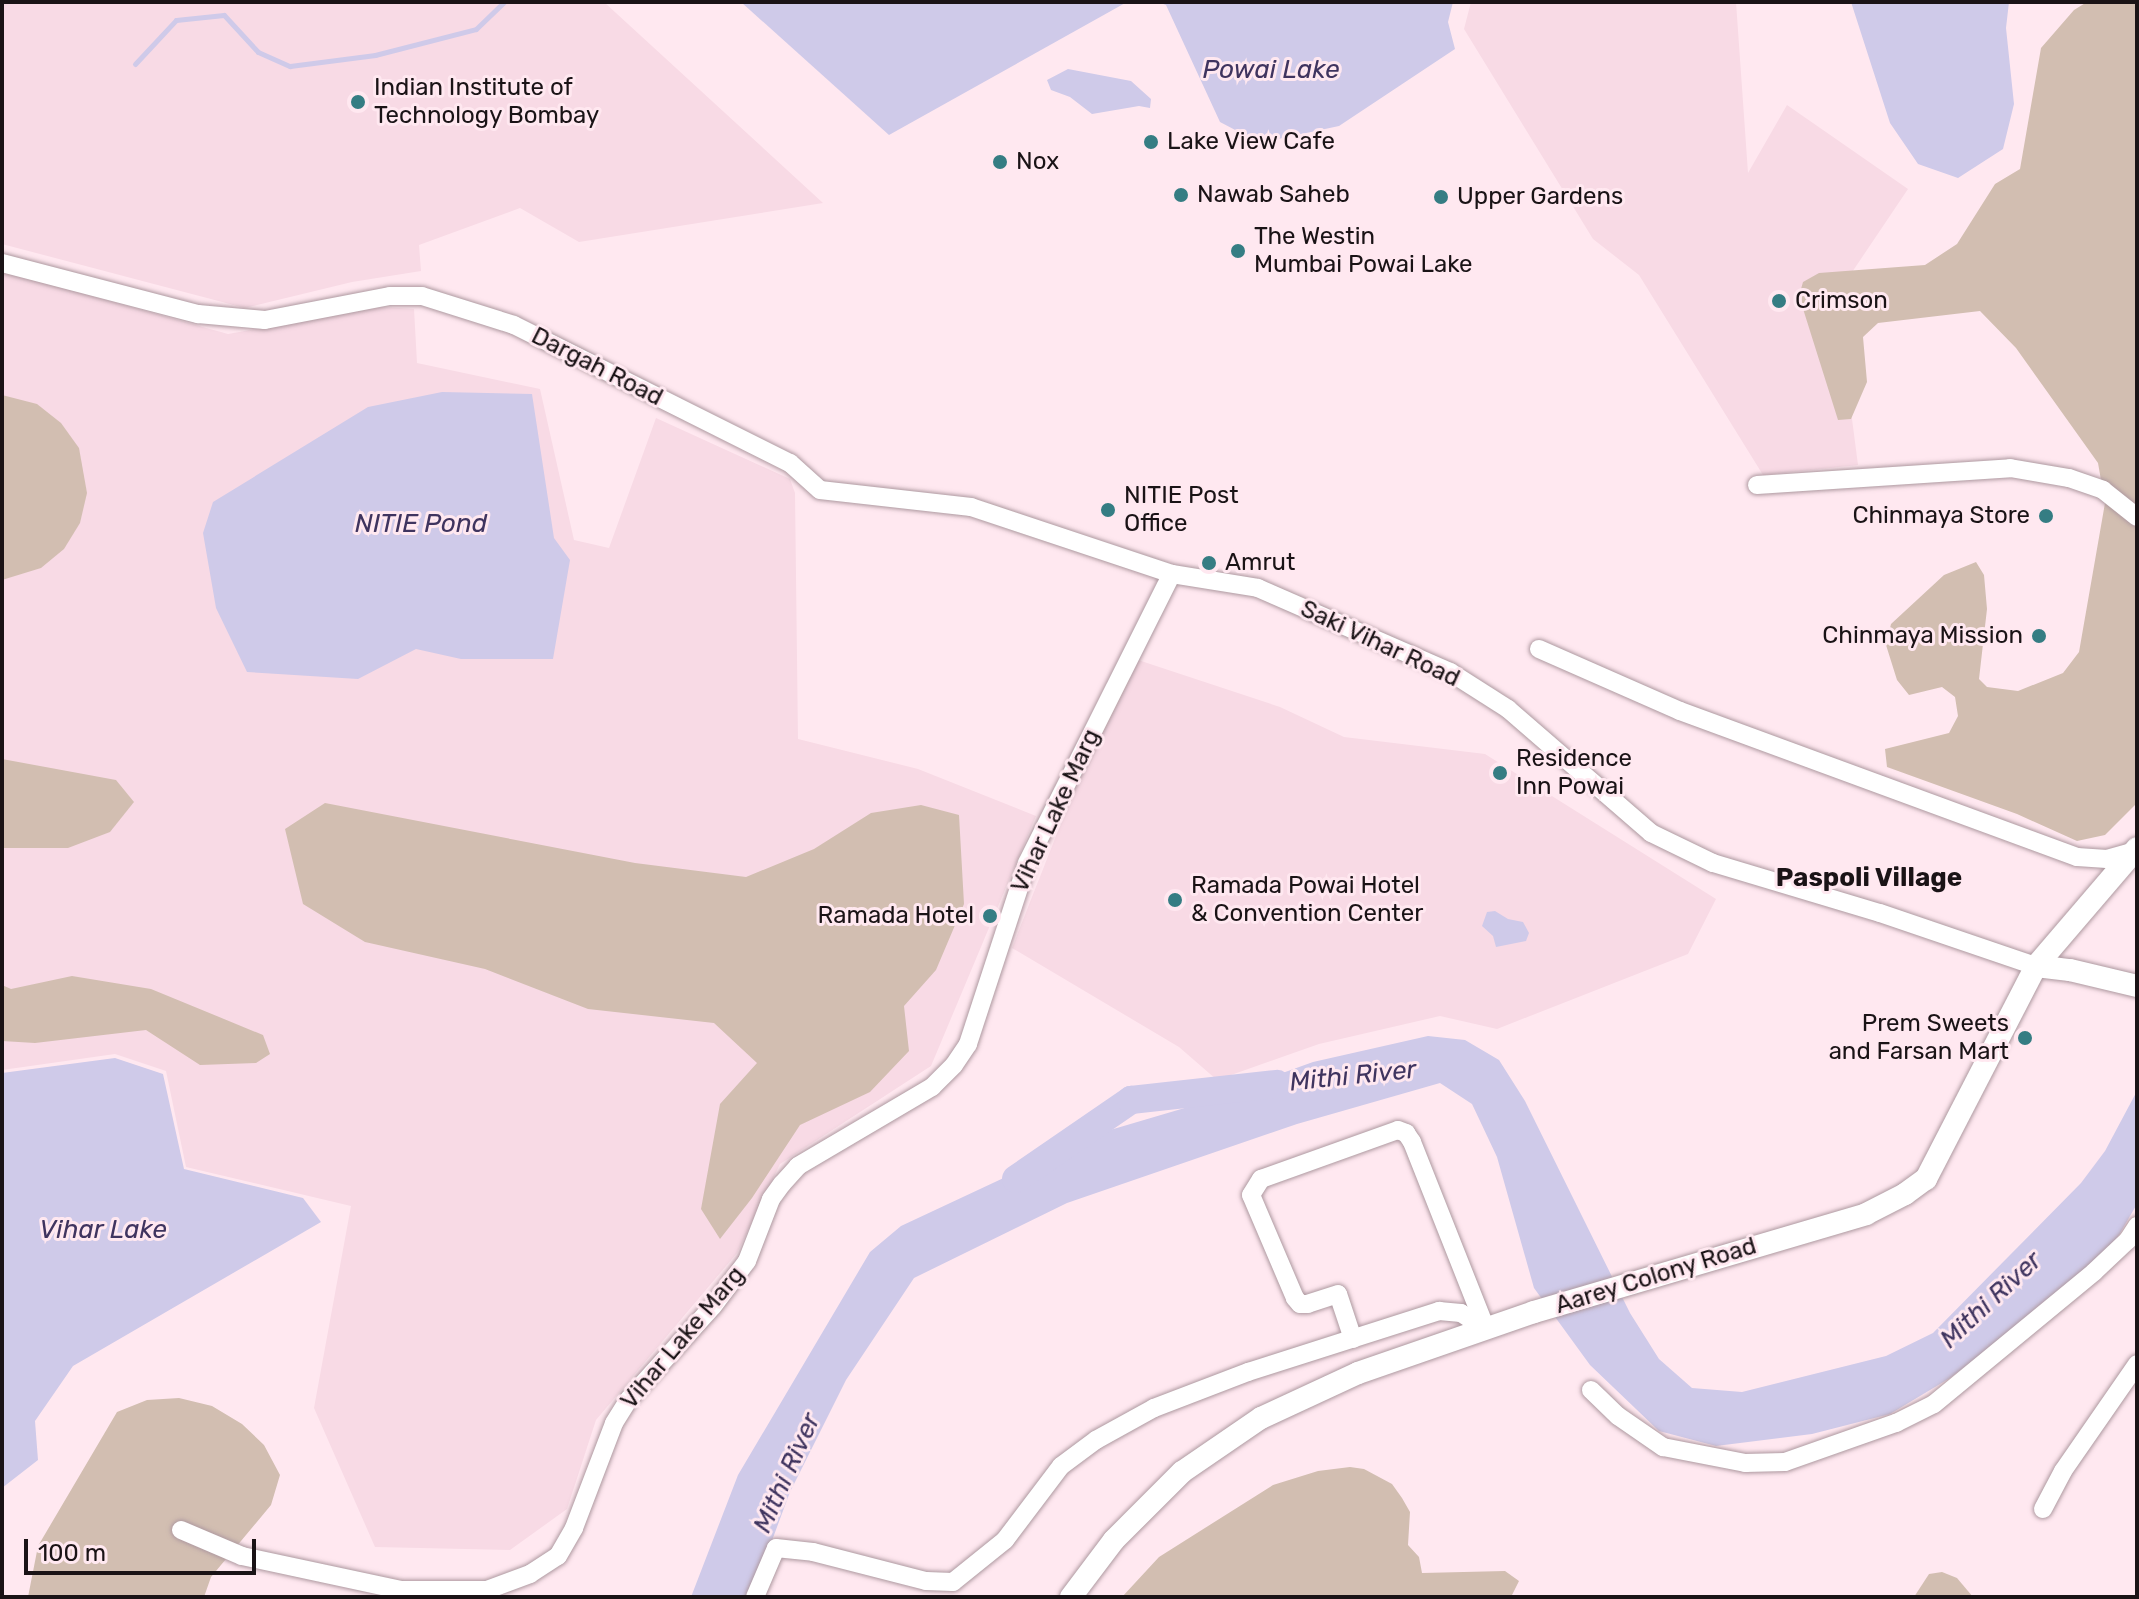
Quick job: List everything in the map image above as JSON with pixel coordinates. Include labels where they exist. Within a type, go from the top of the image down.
[{"type":"main road","name":"Aarey Colony Road","points":[[1071,1597],[1114,1540],[1182,1472],[1261,1418],[1358,1373],[1534,1312],[1866,1214],[1905,1194],[1926,1179],[2036,966],[2135,850]]},
{"type":"main road","name":"Saki Vihar Road","points":[[2036,966],[2070,970],[2135,988]]},
{"type":"street","name":"Dargah Road","points":[[2,263],[198,314],[238,318],[265,320],[390,296],[422,296],[514,325],[790,463],[820,490],[971,507],[1172,574]]},
{"type":"street","points":[[1757,485],[2010,468],[2069,478],[2103,490],[2137,517]]},
{"type":"street","name":"Saki Vihar Road","points":[[1172,574],[1258,588],[1450,672],[1508,709],[1651,833],[1713,863],[1880,913],[2036,966]]},
{"type":"street","name":"Vihar Lake Marg","points":[[181,1530],[242,1556],[401,1590],[487,1590],[530,1574],[558,1556],[574,1528],[614,1423],[629,1399],[713,1306],[747,1261],[771,1199],[782,1184],[798,1166],[932,1087],[954,1065],[968,1044],[1027,863],[1172,574]]},
{"type":"street","points":[[1539,649],[1680,711],[2077,857],[2107,859],[2135,850]]},
{"type":"street","points":[[1353,1339],[1338,1294],[1308,1304],[1300,1304],[1295,1298],[1251,1195],[1261,1179],[1398,1130],[1406,1133],[1412,1142],[1486,1329]]},
{"type":"street","points":[[1591,1390],[1618,1416],[1663,1447],[1745,1463],[1785,1462],[1896,1423],[1934,1404],[2094,1272],[2128,1240],[2137,1226]]},
{"type":"street","points":[[755,1597],[776,1548],[813,1552],[926,1581],[953,1582],[1005,1540],[1061,1466],[1096,1440],[1154,1408],[1248,1372],[1439,1311],[1461,1313],[1486,1329]]},
{"type":"street","points":[[2043,1509],[2063,1471],[2137,1364]]},
{"type":"shaded area","name":"Indian Institute of Technology Bombay","points":[[2,2],[604,2],[823,203],[579,242],[520,208],[419,245],[421,271],[352,282],[245,308],[2,244]]},
{"type":"shaded area","points":[[1471,2],[1736,2],[1748,173],[1787,105],[1908,189],[1836,296],[1858,465],[1763,475],[1639,275],[1593,239],[1464,29]]},
{"type":"shaded area","points":[[2087,2],[2137,2],[2137,803],[2105,835],[2077,841],[2017,814],[1887,767],[1885,749],[1949,733],[1958,716],[1955,697],[1942,687],[1909,695],[1897,680],[1886,645],[1891,624],[1944,575],[1976,562],[1984,575],[1987,609],[1979,679],[1987,687],[2018,691],[2063,673],[2079,652],[2105,503],[2098,463],[2016,348],[1980,311],[1878,323],[1863,337],[1867,382],[1851,419],[1838,420],[1799,296],[1803,282],[1819,273],[1925,265],[1957,244],[1995,184],[2020,169],[2041,48],[2074,10]]},
{"type":"shaded area","points":[[2,271],[228,334],[382,307],[414,309],[417,363],[540,389],[574,540],[609,548],[656,418],[790,479],[795,493],[798,739],[918,769],[1036,816],[931,1066],[780,1164],[737,1253],[596,1420],[567,1509],[510,1550],[375,1547],[314,1408],[351,1206],[186,1167],[166,1071],[115,1054],[2,1070]]},
{"type":"shaded area","points":[[2,395],[37,404],[61,423],[79,448],[87,493],[80,523],[64,549],[41,568],[2,580]]},
{"type":"shaded area","points":[[1138,660],[1280,707],[1344,737],[1485,754],[1716,899],[1688,954],[1497,1029],[1440,1016],[1319,1044],[1217,1080],[1179,1047],[1012,948],[1091,747]]},
{"type":"shaded area","points":[[2,759],[116,780],[134,802],[110,832],[68,848],[2,848]]},
{"type":"shaded area","points":[[325,803],[635,863],[746,877],[814,849],[871,813],[921,805],[959,815],[964,904],[936,970],[904,1006],[909,1051],[870,1092],[800,1125],[752,1198],[720,1239],[701,1209],[720,1104],[757,1063],[714,1023],[588,1009],[485,969],[365,942],[303,904],[285,829]]},
{"type":"shaded area","points":[[72,976],[151,989],[263,1035],[270,1054],[256,1063],[200,1065],[146,1030],[35,1043],[2,1041],[2,985],[11,989]]},
{"type":"shaded area","points":[[179,1398],[212,1406],[242,1424],[264,1445],[280,1475],[271,1505],[211,1577],[204,1597],[28,1597],[38,1546],[117,1412],[147,1400]]},
{"type":"shaded area","points":[[1350,1467],[1364,1469],[1392,1484],[1402,1498],[1410,1512],[1408,1545],[1419,1557],[1422,1573],[1505,1571],[1519,1581],[1512,1595],[1122,1597],[1159,1557],[1273,1485],[1318,1471]]},
{"type":"shaded area","points":[[1942,1572],[1957,1578],[1973,1597],[1914,1597],[1929,1574]]},
{"type":"water","points":[[741,2],[1127,2],[889,135]]},
{"type":"water","name":"Powai Lake","points":[[1158,2],[1453,2],[1448,22],[1455,49],[1339,126],[1260,143],[1220,122],[1166,5]]},
{"type":"water","points":[[1851,2],[2009,2],[2006,28],[2014,104],[2003,149],[1958,178],[1918,164],[1890,123]]},
{"type":"water","points":[[1068,69],[1131,81],[1151,99],[1150,108],[1139,106],[1092,114],[1070,97],[1051,90],[1047,80]]},
{"type":"water","name":"NITIE Pond","points":[[442,392],[532,394],[554,538],[570,560],[553,659],[461,659],[416,649],[358,679],[247,672],[216,608],[203,533],[213,502],[368,407]]},
{"type":"water","points":[[1495,911],[1508,919],[1523,922],[1529,933],[1526,941],[1496,947],[1493,936],[1482,926],[1487,912]]},
{"type":"water","points":[[1428,1036],[1465,1040],[1499,1060],[1525,1101],[1630,1313],[1659,1359],[1692,1388],[1742,1392],[1886,1356],[1933,1333],[2081,1183],[2105,1151],[2137,1091],[2137,1204],[2116,1240],[2068,1288],[1950,1378],[1890,1414],[1812,1434],[1716,1446],[1659,1431],[1590,1365],[1534,1288],[1497,1157],[1472,1104],[1440,1083],[1297,1124],[1067,1203],[914,1278],[846,1380],[790,1492],[751,1597],[691,1597],[738,1475],[870,1252],[901,1226],[1100,1133],[1188,1107],[1313,1062]]},
{"type":"water","name":"Vihar Lake","points":[[115,1058],[163,1074],[184,1169],[303,1198],[321,1222],[73,1366],[35,1421],[38,1460],[2,1488],[2,1073]]},
{"type":"waterway","points":[[135,64],[176,20],[224,15],[258,52],[290,66],[375,55],[476,29],[504,2]]},
{"type":"waterway","name":"Mithi River","points":[[1016,1179],[1131,1100],[1277,1084]]},
{"type":"place","name":"Indian Institute of Technology Bombay","points":[[358,102]]},
{"type":"place","name":"Lake View Cafe","points":[[1151,142]]},
{"type":"place","name":"Nox","points":[[1000,162]]},
{"type":"place","name":"Nawab Saheb","points":[[1181,195]]},
{"type":"place","name":"Upper Gardens","points":[[1441,197]]},
{"type":"place","name":"The Westin Mumbai Powai Lake","points":[[1238,251]]},
{"type":"place","name":"Crimson","points":[[1779,301]]},
{"type":"place","name":"NITIE Post Office","points":[[1108,510]]},
{"type":"place","name":"Chinmaya Store","points":[[2046,516]]},
{"type":"place","name":"Amrut","points":[[1209,563]]},
{"type":"place","name":"Chinmaya Mission","points":[[2039,636]]},
{"type":"place","name":"Residence Inn Powai","points":[[1500,773]]},
{"type":"place","name":"Ramada Powai Hotel & Convention Center","points":[[1175,900]]},
{"type":"place","name":"Ramada Hotel","points":[[990,916]]},
{"type":"place","name":"Prem Sweets and Farsan Mart","points":[[2025,1038]]},
{"type":"district","name":"Paspoli Village","points":[[1869,878]]}]
